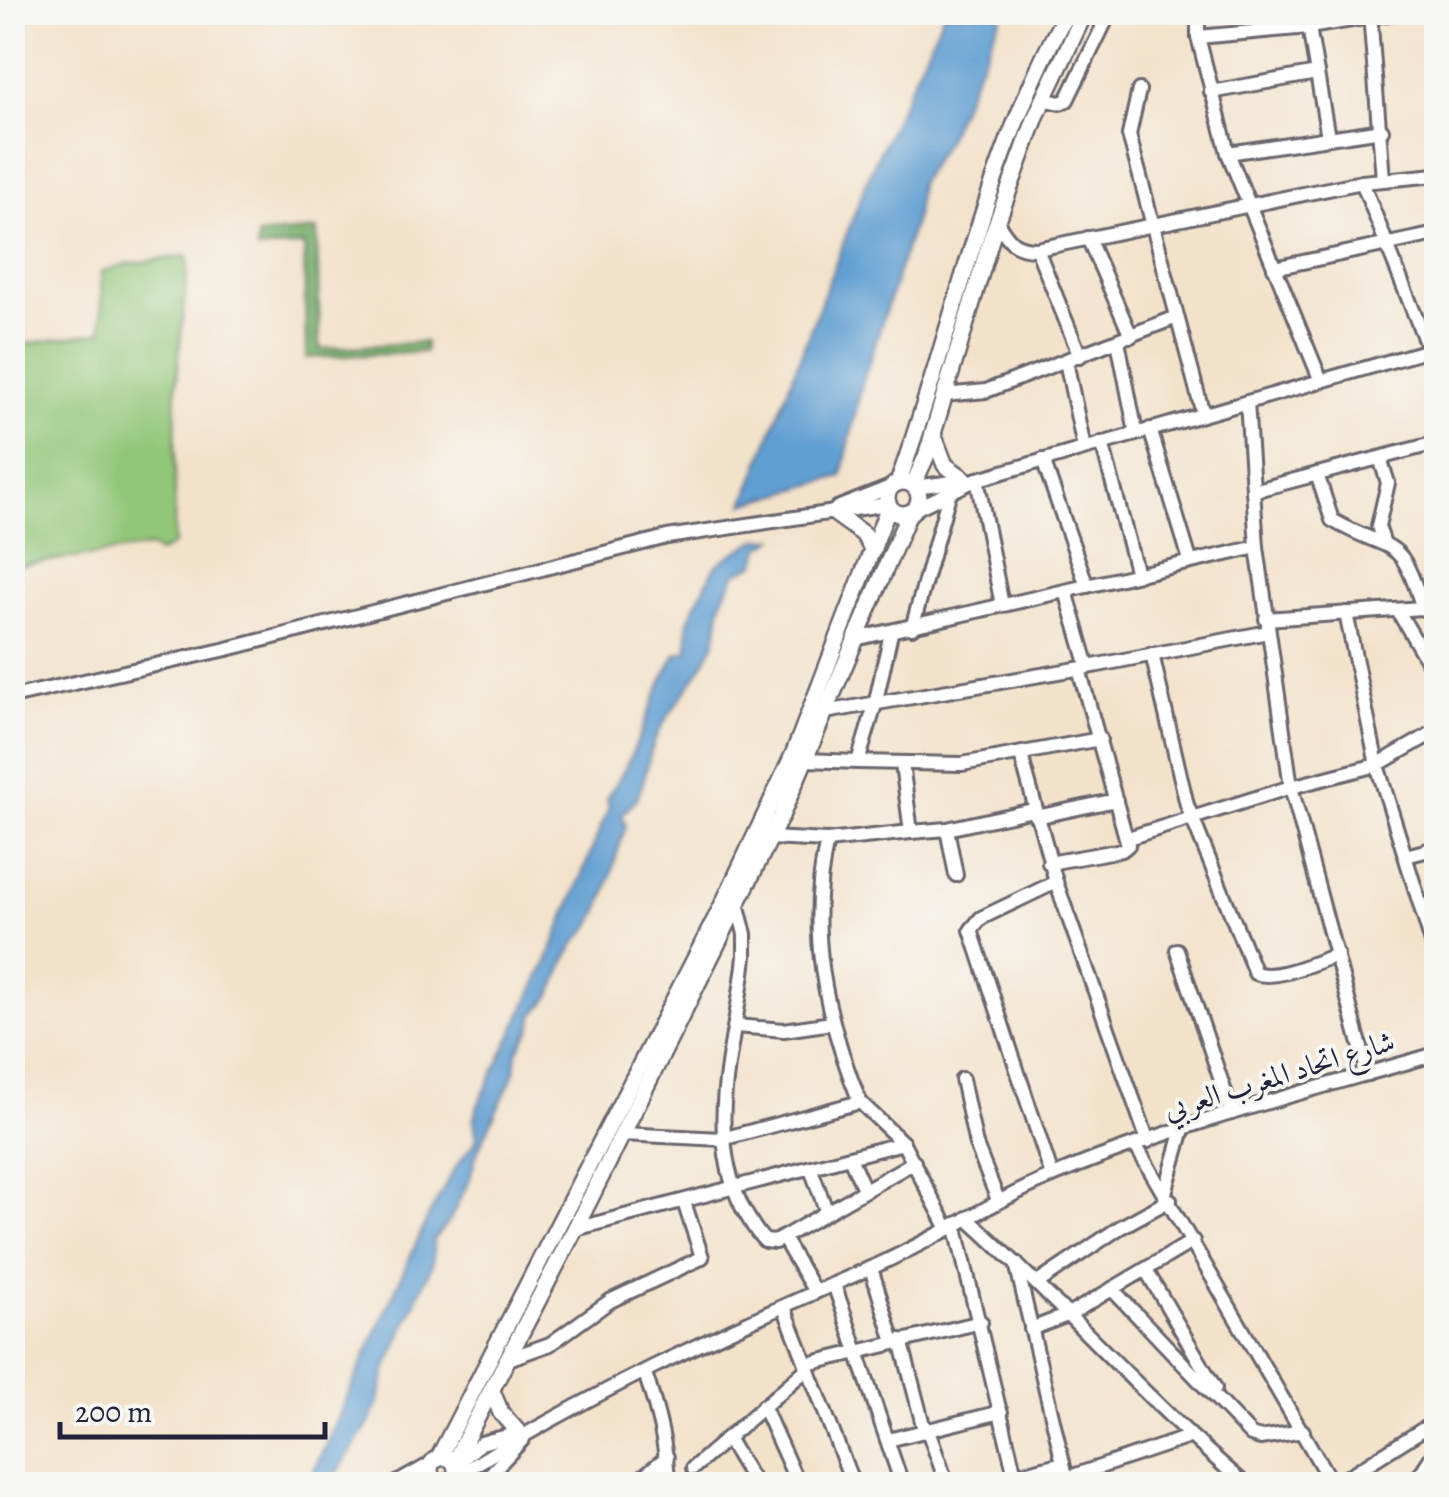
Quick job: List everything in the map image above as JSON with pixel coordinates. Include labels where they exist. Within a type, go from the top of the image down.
[{"type":"main road","points":[[904,485],[996,168],[1034,75],[1066,12]]},
{"type":"main road","points":[[440,1474],[721,908],[792,755],[889,505],[933,434],[997,222],[1044,99],[1085,12]]},
{"type":"main road","points":[[933,434],[945,466],[972,480]]},
{"type":"main road","points":[[440,1474],[492,1391],[770,838],[919,498],[904,485]]},
{"type":"main road","points":[[889,505],[898,512],[912,510]]},
{"type":"main road","points":[[830,513],[863,534],[874,550]]},
{"type":"main road","points":[[492,1391],[501,1413],[525,1432]]},
{"type":"street","points":[[1044,99],[1067,100],[1110,12]]},
{"type":"street","points":[[1198,37],[1309,27],[1335,18],[1400,12]]},
{"type":"street","points":[[1193,14],[1228,154],[1321,380]]},
{"type":"street","points":[[1370,15],[1384,180]]},
{"type":"street","points":[[1309,27],[1328,137]]},
{"type":"street","points":[[1211,92],[1317,73]]},
{"type":"street","points":[[1138,90],[1129,135],[1203,414]]},
{"type":"street","points":[[1228,154],[1382,130]]},
{"type":"street","points":[[997,222],[1009,242],[1019,249],[1037,248],[1362,182],[1436,176]]},
{"type":"street","points":[[1362,182],[1434,349],[1436,368]]},
{"type":"street","points":[[1274,268],[1436,234]]},
{"type":"street","points":[[1088,238],[1124,339],[1143,431],[1190,560]]},
{"type":"street","points":[[1037,248],[1073,358],[1084,448]]},
{"type":"street","points":[[944,395],[986,391],[1177,317]]},
{"type":"street","points":[[912,510],[972,480],[1434,349]]},
{"type":"street","points":[[1247,402],[1257,548],[1291,787],[1368,1074]]},
{"type":"street","points":[[1102,443],[1137,574]]},
{"type":"street","points":[[1253,491],[1436,443]]},
{"type":"street","points":[[1380,458],[1388,484],[1378,526],[1383,541]]},
{"type":"street","points":[[1043,460],[1088,586]]},
{"type":"street","points":[[825,712],[1084,668],[1266,625],[1430,608],[1401,553],[1383,541],[1332,520],[1317,474]]},
{"type":"street","points":[[830,513],[904,485],[972,480]]},
{"type":"street","points":[[972,480],[1002,605]]},
{"type":"street","points":[[912,628],[950,491]]},
{"type":"street","points":[[12,697],[227,649],[668,537],[889,505]]},
{"type":"street","points":[[855,639],[1190,560],[1257,548]]},
{"type":"street","points":[[1049,862],[1122,850],[1128,845],[1066,592]]},
{"type":"street","points":[[1398,612],[1436,676]]},
{"type":"street","points":[[1346,614],[1377,765],[1436,956]]},
{"type":"street","points":[[858,762],[890,633]]},
{"type":"street","points":[[1420,648],[1436,634]]},
{"type":"street","points":[[1152,654],[1192,817],[1256,974],[1278,972],[1337,955]]},
{"type":"street","points":[[1128,838],[1291,787],[1377,765],[1436,731]]},
{"type":"street","points":[[806,760],[962,764],[1100,738]]},
{"type":"street","points":[[1021,755],[1049,862],[1142,1143],[1168,1197],[1334,1484],[1436,1421]]},
{"type":"street","points":[[902,764],[911,832]]},
{"type":"street","points":[[770,838],[826,840],[947,829],[1116,800]]},
{"type":"street","points":[[947,829],[956,876]]},
{"type":"street","points":[[826,840],[819,888],[821,975],[832,1024],[860,1102],[903,1143],[957,1223],[1016,1261],[1189,1437],[1245,1484]]},
{"type":"street","points":[[1406,856],[1436,848]]},
{"type":"street","points":[[1052,1176],[971,930],[981,918],[1056,882]]},
{"type":"street","points":[[737,903],[745,934],[745,956],[722,1110],[722,1138],[734,1190],[760,1237],[771,1242],[783,1238],[914,1162]]},
{"type":"street","points":[[1177,950],[1232,1113]]},
{"type":"street","points":[[735,1026],[784,1030],[832,1024]]},
{"type":"street","name":"شارع اتحاد المغرب العربي","points":[[525,1432],[871,1268],[998,1200],[1052,1176],[1232,1113],[1436,1054]]},
{"type":"street","points":[[962,1079],[980,1159],[998,1200]]},
{"type":"street","points":[[622,1134],[722,1138],[860,1102]]},
{"type":"street","points":[[1039,1282],[1168,1197],[1183,1129]]},
{"type":"street","points":[[575,1229],[903,1143]]},
{"type":"street","points":[[850,1158],[864,1189]]},
{"type":"street","points":[[812,1169],[826,1210]]},
{"type":"street","points":[[508,1360],[550,1344],[610,1301],[699,1259],[702,1256],[684,1202]]},
{"type":"street","points":[[957,1223],[1015,1476]]},
{"type":"street","points":[[783,1238],[815,1292]]},
{"type":"street","points":[[1032,1329],[1070,1314],[1194,1242]]},
{"type":"street","points":[[1016,1261],[1068,1481],[1189,1437]]},
{"type":"street","points":[[871,1268],[946,1484]]},
{"type":"street","points":[[1146,1270],[1228,1410]]},
{"type":"street","points":[[834,1284],[902,1484]]},
{"type":"street","points":[[1112,1290],[1254,1438],[1303,1432]]},
{"type":"street","points":[[784,1306],[853,1484]]},
{"type":"street","points":[[694,1468],[809,1365],[980,1322]]},
{"type":"street","points":[[645,1373],[667,1457],[668,1484]]},
{"type":"street","points":[[763,1406],[798,1484]]},
{"type":"street","points":[[888,1440],[1001,1412]]},
{"type":"street","points":[[396,1484],[440,1474],[525,1432]]},
{"type":"street","points":[[480,1484],[525,1432]]},
{"type":"street","points":[[1414,1484],[1436,1449],[1418,1432]]},
{"type":"street","points":[[727,1438],[754,1484]]},
{"type":"street","points":[[634,1484],[667,1457]]},
{"type":"street","points":[[986,1484],[1063,1463]]},
{"type":"green space","points":[[317,230],[320,349],[425,342],[425,352],[306,358],[304,245],[257,250],[258,235]]},
{"type":"green space","points":[[188,256],[176,390],[174,544],[159,553],[150,547],[13,566],[13,346],[102,332],[101,272],[126,264]]},
{"type":"water","points":[[944,13],[1003,13],[947,139],[919,183],[916,216],[861,387],[842,476],[744,504],[870,173]]},
{"type":"water","points":[[759,539],[775,539],[760,548],[756,564],[736,573],[722,601],[713,646],[654,742],[642,786],[622,814],[626,826],[599,911],[568,956],[550,997],[534,1014],[531,1030],[517,1052],[515,1072],[477,1152],[470,1178],[450,1220],[433,1240],[433,1262],[387,1368],[369,1424],[337,1473],[321,1484],[308,1484],[427,1219],[455,1168],[477,1139],[474,1121],[478,1105],[549,957],[609,807],[607,797],[627,763],[676,654],[688,651],[688,620],[714,568]]}]
